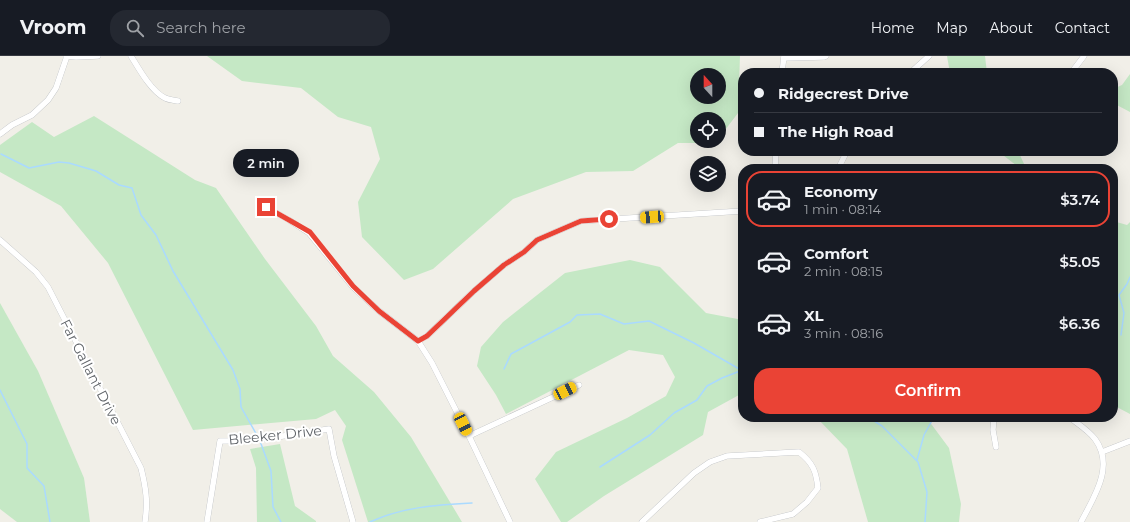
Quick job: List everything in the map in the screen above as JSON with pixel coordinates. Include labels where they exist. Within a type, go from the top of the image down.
[{"type":"street","points":[[0,134],[12,125],[32,115],[48,100],[56,88],[66,56],[98,56]]},
{"type":"street","points":[[131,56],[154,89],[165,98],[178,101]]},
{"type":"street","points":[[783,68],[784,57],[826,56]]},
{"type":"street","points":[[916,68],[929,56]]},
{"type":"street","points":[[1075,68],[1084,56]]},
{"type":"street","points":[[266,207],[310,232],[353,286],[379,311],[418,341],[432,363],[470,436],[510,522]]},
{"type":"street","points":[[418,341],[427,336],[474,291],[504,265],[524,252],[537,240],[581,221],[738,211]]},
{"type":"street","name":"Far Gallant Drive","points":[[0,240],[36,272],[48,287],[141,468],[146,491],[147,506],[145,522]]},
{"type":"street","points":[[470,436],[579,384]]},
{"type":"street","points":[[994,422],[993,430],[996,447]]},
{"type":"street","points":[[1076,422],[1090,433],[1095,439],[1102,452],[1103,465],[1100,485],[1081,522]]},
{"type":"street","name":"Bleeker Drive","points":[[207,522],[220,441],[249,441],[329,429],[334,456],[353,522]]},
{"type":"street","points":[[1102,452],[1130,441]]},
{"type":"street","points":[[642,522],[694,473],[710,462],[727,456],[799,452],[808,459],[814,468],[817,476],[818,488],[807,502],[792,514],[760,522]]},
{"type":"green space","points":[[207,56],[740,56],[740,68],[738,68],[738,113],[726,129],[726,112],[690,112],[690,143],[678,143],[633,171],[586,172],[513,199],[433,269],[404,280],[362,237],[358,202],[380,159],[371,127],[338,117],[301,88],[242,81]]},
{"type":"green space","points":[[947,56],[985,56],[986,68],[949,68]]},
{"type":"green space","points":[[1130,74],[1130,112],[1118,106],[1118,87],[1122,85]]},
{"type":"green space","points":[[94,116],[195,180],[216,188],[265,259],[316,326],[333,356],[374,392],[411,437],[462,522],[368,522],[342,440],[346,426],[335,410],[316,419],[193,430],[108,263],[61,206],[0,172],[0,145],[32,122],[54,137]]},
{"type":"green space","points":[[1004,156],[1020,156],[1024,164],[1015,164]]},
{"type":"green space","points":[[1118,222],[1127,225],[1130,222],[1130,414],[1118,408]]},
{"type":"green space","points":[[630,260],[660,267],[706,313],[738,319],[738,396],[708,412],[703,435],[604,496],[567,522],[561,522],[535,479],[556,452],[627,418],[666,396],[675,377],[663,355],[629,350],[506,414],[496,395],[477,366],[481,347],[503,322],[565,273]]},
{"type":"green space","points":[[0,303],[38,371],[84,478],[90,522],[17,522],[0,509]]},
{"type":"green space","points":[[821,422],[930,422],[949,448],[961,504],[959,522],[868,522],[847,449]]},
{"type":"green space","points":[[280,444],[295,506],[316,522],[257,522],[256,468],[250,449]]},
{"type":"waterway","points":[[1,154],[29,168],[59,162],[69,163],[96,171],[119,185],[132,188],[141,215],[156,235],[173,271],[233,370],[240,389],[241,407],[258,437]]},
{"type":"waterway","points":[[1121,335],[1124,313],[1119,295],[1130,277]]},
{"type":"waterway","points":[[504,369],[511,354],[570,322],[577,315],[600,314],[624,324],[649,321],[694,343],[738,368]]},
{"type":"waterway","points":[[600,467],[650,435],[674,413],[697,400],[707,386],[738,372]]},
{"type":"waterway","points":[[0,390],[27,444],[27,468],[44,486],[50,522]]},
{"type":"waterway","points":[[876,422],[882,426],[918,462],[927,492],[925,522]]},
{"type":"waterway","points":[[917,460],[924,435],[931,422]]},
{"type":"waterway","points":[[260,441],[271,471],[273,507],[281,522]]},
{"type":"waterway","points":[[370,522],[407,510],[432,506],[472,503]]},
{"type":"route","points":[[266,207],[310,232],[353,286],[379,311],[418,341],[427,336],[474,291],[504,265],[524,252],[537,240],[581,221],[609,219]]}]
